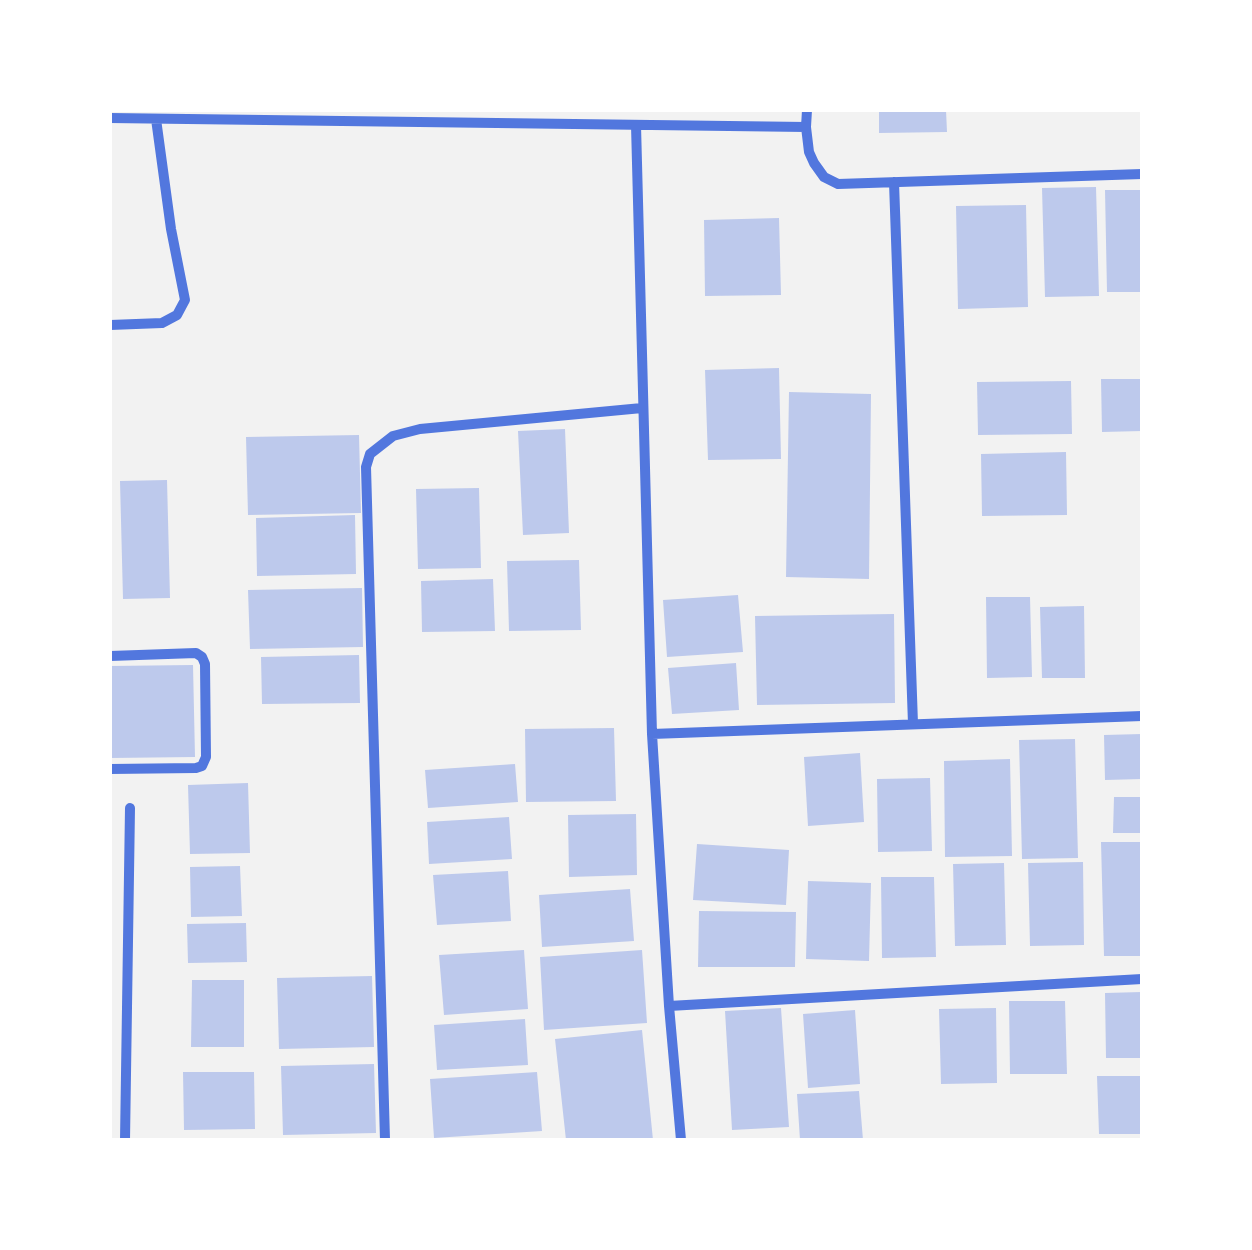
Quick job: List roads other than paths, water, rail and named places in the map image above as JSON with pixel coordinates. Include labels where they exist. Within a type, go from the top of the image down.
[{"type":"street","points":[[807,110],[809,152],[824,177],[838,184],[1142,174]]},
{"type":"street","points":[[110,118],[806,127]]},
{"type":"street","points":[[110,324],[162,323],[177,315],[185,300],[156,118]]},
{"type":"street","points":[[636,124],[652,734],[669,1006],[682,1140]]},
{"type":"street","points":[[894,182],[913,724]]},
{"type":"street","points":[[385,1140],[366,467],[370,454],[393,436],[420,429],[642,408]]},
{"type":"street","points":[[110,656],[196,653],[202,657],[206,738],[202,766],[110,769]]},
{"type":"street","points":[[652,734],[1142,716]]},
{"type":"street","points":[[125,1140],[130,808]]},
{"type":"street","points":[[669,1006],[1142,980]]}]
